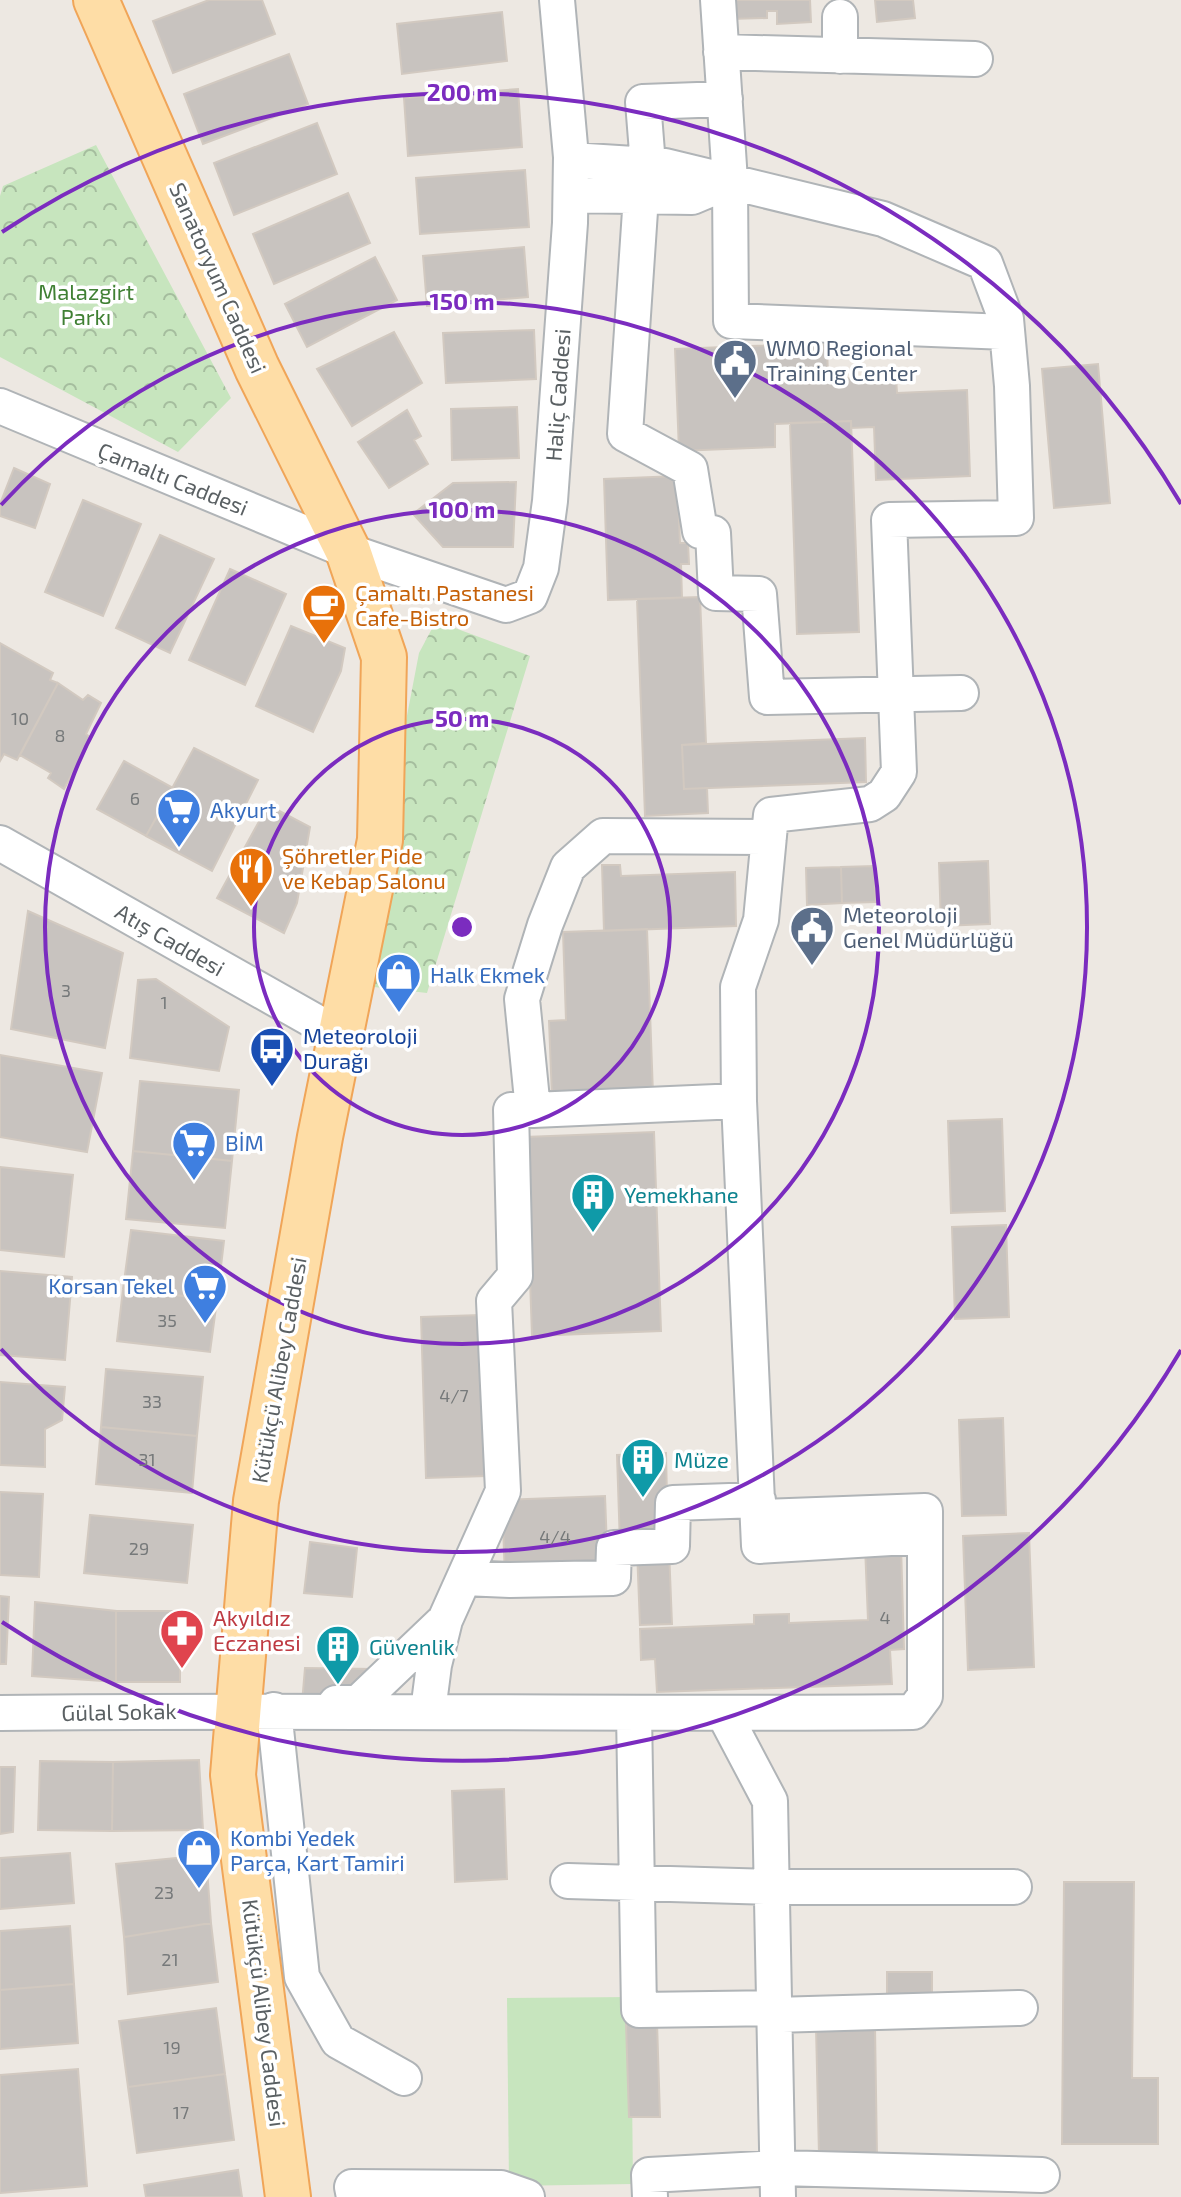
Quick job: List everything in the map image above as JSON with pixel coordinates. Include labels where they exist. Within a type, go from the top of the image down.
[{"type":"main road","name":"Sanatoryum Caddesi","points":[[96,0],[257,368],[348,551]]},
{"type":"main road","name":"Kütükçü Alibey Caddesi","points":[[288,2197],[233,1775],[256,1710],[256,1501],[380,840],[384,657],[348,551]]},
{"type":"street","name":"Haliç Caddesi","points":[[348,551],[506,605],[530,596],[541,568],[550,501],[571,195],[571,160],[557,0]]},
{"type":"street","points":[[718,0],[730,181],[731,321],[1007,332]]},
{"type":"street","points":[[840,17],[840,56]]},
{"type":"street","points":[[721,52],[975,59]]},
{"type":"street","points":[[725,99],[643,102],[645,180],[625,434],[690,469],[700,531],[713,533],[716,593],[759,594],[767,697],[961,693]]},
{"type":"street","points":[[464,1578],[613,1578],[614,1548],[672,1546],[673,1503],[759,1521],[739,1101],[738,987],[761,920],[771,815],[870,804],[884,795],[899,772],[889,520],[1016,518],[1012,386],[1006,319],[985,263],[883,219],[730,181],[692,197],[645,180],[571,160]]},
{"type":"street","points":[[571,195],[645,180]]},
{"type":"street","name":"Çamaltı Caddesi","points":[[0,406],[348,551]]},
{"type":"street","points":[[533,1110],[522,999],[545,925],[568,867],[603,836],[769,837]]},
{"type":"street","name":"Atış Caddesi","points":[[0,843],[341,1036]]},
{"type":"street","points":[[428,1711],[434,1665],[445,1620],[503,1491],[494,1301],[515,1276],[511,1110],[739,1101]]},
{"type":"street","name":"Gülal Sokak","points":[[0,1713],[256,1710],[724,1714],[913,1712],[925,1696],[924,1523],[759,1521]]},
{"type":"street","points":[[312,1702],[358,1703],[445,1620]]},
{"type":"street","points":[[256,1710],[302,1977],[338,2041],[404,2078]]},
{"type":"street","points":[[634,1713],[639,2010],[1020,2008]]},
{"type":"street","points":[[724,1714],[770,1801],[778,2182]]},
{"type":"street","points":[[568,1881],[772,1887],[1014,1887]]},
{"type":"street","points":[[650,2197],[649,2175],[778,2182],[913,2184],[1042,2175]]},
{"type":"street","points":[[354,2197],[352,2187],[501,2188],[527,2197]]},
{"type":"green space","name":"Malazgirt Parkı","points":[[96,145],[231,398],[178,452],[0,357],[0,196],[3,186]]},
{"type":"green space","points":[[436,621],[530,656],[427,993],[374,987],[392,877],[401,747],[419,653]]},
{"type":"green space","points":[[631,1997],[633,2184],[509,2186],[507,1998]]},
{"type":"building","points":[[209,0],[262,0],[275,34],[173,73],[153,21]]},
{"type":"building","points":[[729,0],[810,0],[811,22],[777,24],[777,11],[767,11],[767,18],[730,19]]},
{"type":"building","points":[[875,0],[913,0],[915,18],[877,22]]},
{"type":"building","points":[[502,12],[507,61],[402,74],[397,24]]},
{"type":"building","points":[[289,54],[308,104],[203,144],[184,94]]},
{"type":"building","points":[[518,89],[522,147],[408,156],[404,98]]},
{"type":"building","points":[[317,123],[337,174],[234,215],[214,163]]},
{"type":"building","points":[[525,170],[529,227],[420,234],[416,178]]},
{"type":"building","points":[[348,193],[370,243],[274,284],[253,234]]},
{"type":"building","points":[[524,247],[528,297],[427,306],[423,256]]},
{"type":"building","points":[[375,257],[397,300],[307,347],[285,304]]},
{"type":"building","points":[[534,330],[536,379],[446,383],[443,333]]},
{"type":"building","points":[[394,332],[422,383],[352,426],[317,369]]},
{"type":"building","points":[[827,343],[828,379],[896,377],[897,393],[967,390],[970,476],[876,480],[874,427],[851,428],[851,421],[775,424],[775,447],[679,451],[675,349]]},
{"type":"building","points":[[1098,364],[1110,503],[1054,508],[1042,369]]},
{"type":"building","points":[[517,407],[519,458],[452,460],[451,409]]},
{"type":"building","points":[[407,410],[421,436],[414,440],[428,464],[389,488],[358,442]]},
{"type":"building","points":[[851,421],[859,632],[797,634],[790,423]]},
{"type":"building","points":[[14,468],[50,484],[35,528],[0,516],[0,504]]},
{"type":"building","points":[[677,476],[680,543],[688,543],[689,564],[681,564],[682,598],[608,600],[604,479]]},
{"type":"building","points":[[516,482],[513,547],[443,547],[413,514],[453,483]]},
{"type":"building","points":[[83,500],[141,524],[103,616],[45,592]]},
{"type":"building","points":[[160,535],[214,559],[170,653],[116,628]]},
{"type":"building","points":[[230,569],[286,594],[245,685],[189,660]]},
{"type":"building","points":[[700,597],[706,743],[682,745],[684,789],[707,788],[708,813],[645,816],[637,599]]},
{"type":"building","points":[[291,626],[345,648],[341,671],[313,732],[256,706]]},
{"type":"building","points":[[0,643],[53,673],[50,680],[58,683],[17,760],[4,754],[0,761]]},
{"type":"building","points":[[58,683],[83,700],[88,695],[101,703],[86,734],[91,738],[64,789],[48,778],[51,773],[20,755]]},
{"type":"building","points":[[865,738],[866,782],[684,789],[682,745]]},
{"type":"building","points":[[194,748],[258,780],[212,871],[146,836]]},
{"type":"building","points":[[124,761],[173,788],[146,836],[97,809]]},
{"type":"building","points":[[268,805],[310,827],[297,903],[284,933],[217,898]]},
{"type":"building","points":[[988,861],[990,924],[941,926],[939,863]]},
{"type":"building","points":[[602,865],[620,865],[621,876],[735,872],[736,926],[604,931]]},
{"type":"building","points":[[874,866],[876,902],[842,903],[841,867]]},
{"type":"building","points":[[841,867],[842,903],[807,905],[806,868]]},
{"type":"building","points":[[28,911],[123,953],[105,1048],[11,1029]]},
{"type":"building","points":[[647,929],[653,1094],[552,1098],[549,1021],[566,1020],[563,932]]},
{"type":"building","points":[[156,979],[229,1027],[219,1071],[130,1058],[138,980]]},
{"type":"building","points":[[0,1055],[102,1073],[87,1152],[0,1137]]},
{"type":"building","points":[[140,1081],[239,1090],[232,1161],[133,1151]]},
{"type":"building","points":[[1002,1119],[1005,1211],[951,1213],[948,1121]]},
{"type":"building","name":"Yemekhane","points":[[654,1132],[661,1331],[532,1336],[525,1137]]},
{"type":"building","points":[[133,1151],[232,1161],[225,1228],[126,1219]]},
{"type":"building","points":[[0,1167],[73,1175],[64,1257],[0,1250]]},
{"type":"building","points":[[1006,1225],[1009,1317],[955,1319],[952,1227]]},
{"type":"building","points":[[131,1230],[224,1241],[217,1300],[123,1289]]},
{"type":"building","points":[[0,1271],[72,1277],[65,1360],[0,1355]]},
{"type":"building","points":[[123,1289],[217,1300],[210,1352],[117,1341]]},
{"type":"building","points":[[480,1315],[486,1476],[426,1478],[421,1317]]},
{"type":"building","points":[[106,1369],[203,1377],[197,1436],[101,1427]]},
{"type":"building","points":[[0,1382],[65,1387],[62,1420],[45,1429],[45,1467],[0,1465]]},
{"type":"building","points":[[1003,1418],[1006,1515],[962,1516],[959,1420]]},
{"type":"building","points":[[101,1427],[197,1436],[192,1493],[96,1484]]},
{"type":"building","name":"Müze","points":[[666,1453],[668,1543],[620,1545],[617,1455]]},
{"type":"building","points":[[0,1492],[43,1494],[39,1577],[0,1575]]},
{"type":"building","points":[[605,1496],[608,1573],[505,1577],[502,1500]]},
{"type":"building","points":[[90,1515],[193,1525],[187,1583],[84,1573]]},
{"type":"building","points":[[1029,1533],[1034,1667],[968,1670],[963,1536]]},
{"type":"building","points":[[310,1542],[357,1548],[352,1597],[304,1593]]},
{"type":"building","points":[[901,1545],[904,1649],[890,1650],[892,1684],[657,1692],[655,1659],[641,1660],[640,1629],[754,1624],[754,1615],[789,1614],[789,1623],[868,1620],[865,1546]]},
{"type":"building","points":[[669,1549],[672,1624],[640,1625],[637,1550]]},
{"type":"building","points":[[0,1596],[9,1597],[6,1664],[0,1664]]},
{"type":"building","points":[[35,1602],[116,1611],[116,1682],[32,1676]]},
{"type":"building","points":[[116,1611],[180,1611],[180,1682],[116,1682]]},
{"type":"building","name":"Güvenlik","points":[[305,1668],[373,1669],[373,1706],[302,1703]]},
{"type":"building","points":[[199,1760],[203,1830],[112,1831],[113,1762]]},
{"type":"building","points":[[40,1761],[113,1762],[112,1831],[38,1830]]},
{"type":"building","points":[[0,1767],[15,1767],[13,1832],[0,1834]]},
{"type":"building","points":[[504,1789],[507,1879],[455,1882],[452,1791]]},
{"type":"building","points":[[70,1853],[74,1903],[0,1909],[0,1858]]},
{"type":"building","points":[[206,1855],[211,1923],[124,1937],[116,1864]]},
{"type":"building","points":[[1064,1882],[1134,1882],[1132,2078],[1158,2078],[1158,2144],[1062,2144]]},
{"type":"building","points":[[211,1923],[218,1982],[128,1994],[124,1937]]},
{"type":"building","points":[[70,1926],[74,1984],[0,1990],[0,1931]]},
{"type":"building","points":[[887,1972],[932,1972],[932,2009],[887,2008]]},
{"type":"building","points":[[74,1984],[78,2043],[0,2049],[0,1990]]},
{"type":"building","points":[[216,2008],[225,2074],[128,2087],[119,2021]]},
{"type":"building","points":[[657,2022],[660,2117],[629,2117],[626,2023]]},
{"type":"building","points":[[816,2027],[875,2027],[877,2157],[819,2155]]},
{"type":"building","points":[[78,2069],[87,2186],[0,2193],[0,2075]]},
{"type":"building","points":[[225,2074],[234,2140],[137,2153],[128,2087]]},
{"type":"building","points":[[238,2170],[242,2197],[146,2197],[144,2185]]},
{"type":"place","name":"WMO Regional Training Center","points":[[735,400]]},
{"type":"place","name":"Çamaltı Pastanesi Cafe-Bistro","points":[[324,645]]},
{"type":"place","name":"Akyurt","points":[[179,849]]},
{"type":"place","name":"Şöhretler Pide ve Kebap Salonu","points":[[251,908]]},
{"type":"place","name":"Meteoroloji Genel Müdürlüğü","points":[[812,967]]},
{"type":"place","name":"Halk Ekmek","points":[[399,1014]]},
{"type":"place","name":"Meteoroloji Durağı","points":[[272,1088]]},
{"type":"place","name":"BİM","points":[[194,1182]]},
{"type":"place","name":"Yemekhane","points":[[593,1234]]},
{"type":"place","name":"Korsan Tekel","points":[[205,1325]]},
{"type":"place","name":"Müze","points":[[643,1499]]},
{"type":"place","name":"Akyıldız Eczanesi","points":[[182,1670]]},
{"type":"place","name":"Güvenlik","points":[[338,1686]]},
{"type":"place","name":"Kombi Yedek Parça, Kart Tamiri","points":[[199,1890]]}]
